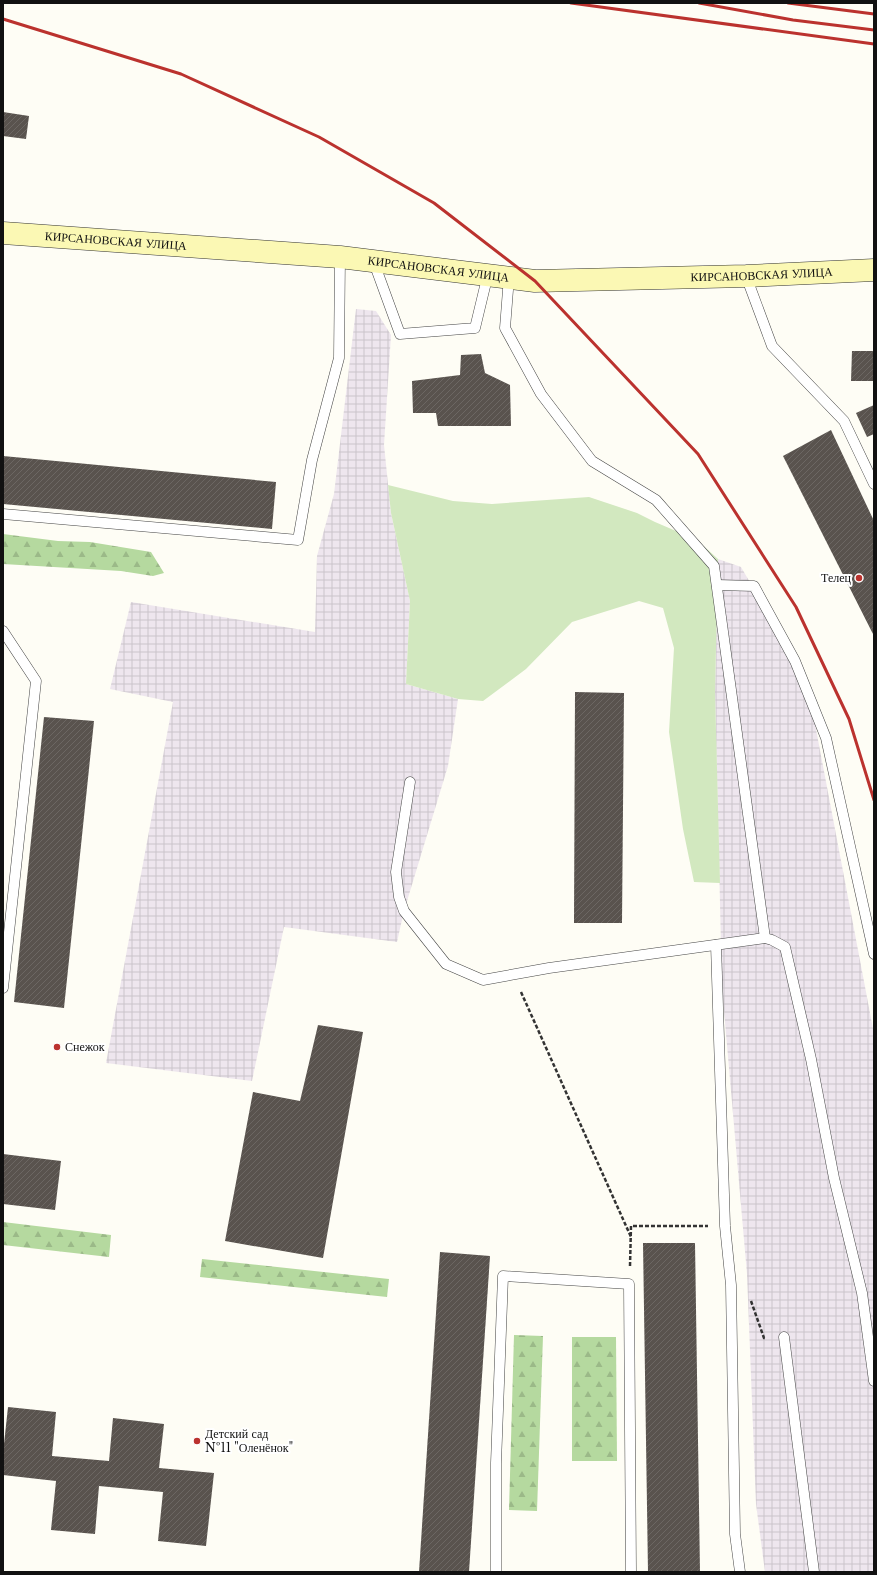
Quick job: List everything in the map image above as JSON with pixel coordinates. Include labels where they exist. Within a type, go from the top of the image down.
[{"type":"main road","name":"КИРСАНОВСКАЯ УЛИЦА","points":[[3,233],[340,257],[535,281],[746,276],[874,270]]},
{"type":"lane","points":[[3,514],[298,540],[312,460],[339,358],[340,257]]},
{"type":"lane","points":[[373,260],[400,334],[475,328],[499,276]]},
{"type":"lane","points":[[499,276],[506,328],[541,394],[592,461],[656,500],[714,566],[765,938]]},
{"type":"lane","points":[[746,276],[772,346],[844,421],[874,484]]},
{"type":"lane","points":[[717,585],[754,586],[795,661],[826,738],[874,954]]},
{"type":"lane","points":[[3,631],[36,681],[3,988]]},
{"type":"lane","points":[[410,782],[396,872],[400,897],[404,911],[446,964],[483,980],[549,968],[765,938],[786,947],[834,1178],[862,1293],[874,1381]]},
{"type":"lane","points":[[716,945],[725,1226],[731,1285],[735,1534],[740,1572]]},
{"type":"lane","points":[[496,1572],[496,1463],[503,1276],[629,1284],[631,1572]]},
{"type":"lane","points":[[784,1337],[814,1572]]},
{"type":"path","points":[[514,975],[631,1237]]},
{"type":"path","points":[[629,1284],[631,1226],[725,1226]]},
{"type":"path","points":[[731,1285],[745,1285],[764,1338],[784,1337]]},
{"type":"shaded area","points":[[356,309],[376,311],[391,335],[384,445],[391,513],[410,601],[406,684],[458,699],[448,766],[404,911],[397,942],[284,927],[252,1081],[106,1063],[173,702],[110,689],[131,602],[315,632],[317,556],[334,494]]},
{"type":"shaded area","points":[[718,559],[741,567],[792,654],[815,724],[874,1034],[874,1572],[765,1572],[756,1504],[747,1274],[722,988],[715,692]]},
{"type":"green space","points":[[388,485],[453,501],[492,504],[589,497],[637,513],[697,540],[718,559],[715,692],[720,883],[694,882],[683,829],[669,732],[674,648],[663,608],[639,601],[572,622],[526,669],[483,701],[458,699],[406,684],[410,601],[391,513]]},
{"type":"green space","points":[[3,534],[58,541],[90,542],[151,552],[164,573],[153,576],[121,571],[3,564]]},
{"type":"green space","points":[[3,1222],[111,1235],[109,1257],[3,1245]]},
{"type":"green space","points":[[202,1259],[389,1279],[387,1297],[200,1277]]},
{"type":"green space","points":[[514,1335],[543,1336],[537,1511],[509,1510]]},
{"type":"green space","points":[[572,1337],[616,1337],[617,1461],[572,1461]]},
{"type":"building","points":[[3,112],[29,116],[26,139],[3,136]]},
{"type":"building","points":[[852,351],[874,351],[874,381],[851,381]]},
{"type":"building","points":[[481,354],[485,373],[510,385],[511,426],[438,426],[436,413],[413,413],[412,381],[460,375],[461,355]]},
{"type":"building","points":[[874,405],[874,434],[867,437],[856,413]]},
{"type":"building","name":"Телец","points":[[831,430],[874,521],[874,636],[783,456]]},
{"type":"building","points":[[3,456],[276,482],[272,529],[3,504]]},
{"type":"building","points":[[575,692],[624,693],[622,923],[574,923]]},
{"type":"building","points":[[44,717],[94,721],[64,1008],[14,1002]]},
{"type":"building","points":[[318,1025],[363,1032],[323,1258],[225,1241],[253,1092],[300,1101]]},
{"type":"building","points":[[3,1154],[61,1161],[55,1210],[3,1204]]},
{"type":"building","points":[[643,1243],[695,1243],[700,1572],[648,1572]]},
{"type":"building","points":[[440,1252],[490,1256],[469,1572],[419,1572]]},
{"type":"building","points":[[8,1407],[56,1412],[52,1456],[109,1461],[113,1418],[164,1424],[159,1468],[214,1473],[206,1546],[158,1541],[163,1492],[99,1486],[95,1534],[51,1530],[56,1481],[3,1475],[3,1453]]},
{"type":"railway","points":[[571,3],[874,44]]},
{"type":"railway","points":[[699,3],[793,20],[874,30]]},
{"type":"railway","points":[[788,3],[874,14]]},
{"type":"railway","points":[[3,19],[181,74],[319,137],[434,203],[535,281],[698,454],[796,607],[849,719],[874,800]]},
{"type":"place","name":"Телец","points":[[859,578]]},
{"type":"place","name":"Снежок","points":[[57,1047]]},
{"type":"place","name":"Детский сад №11 \"Оленёнок\"","points":[[197,1441]]}]
